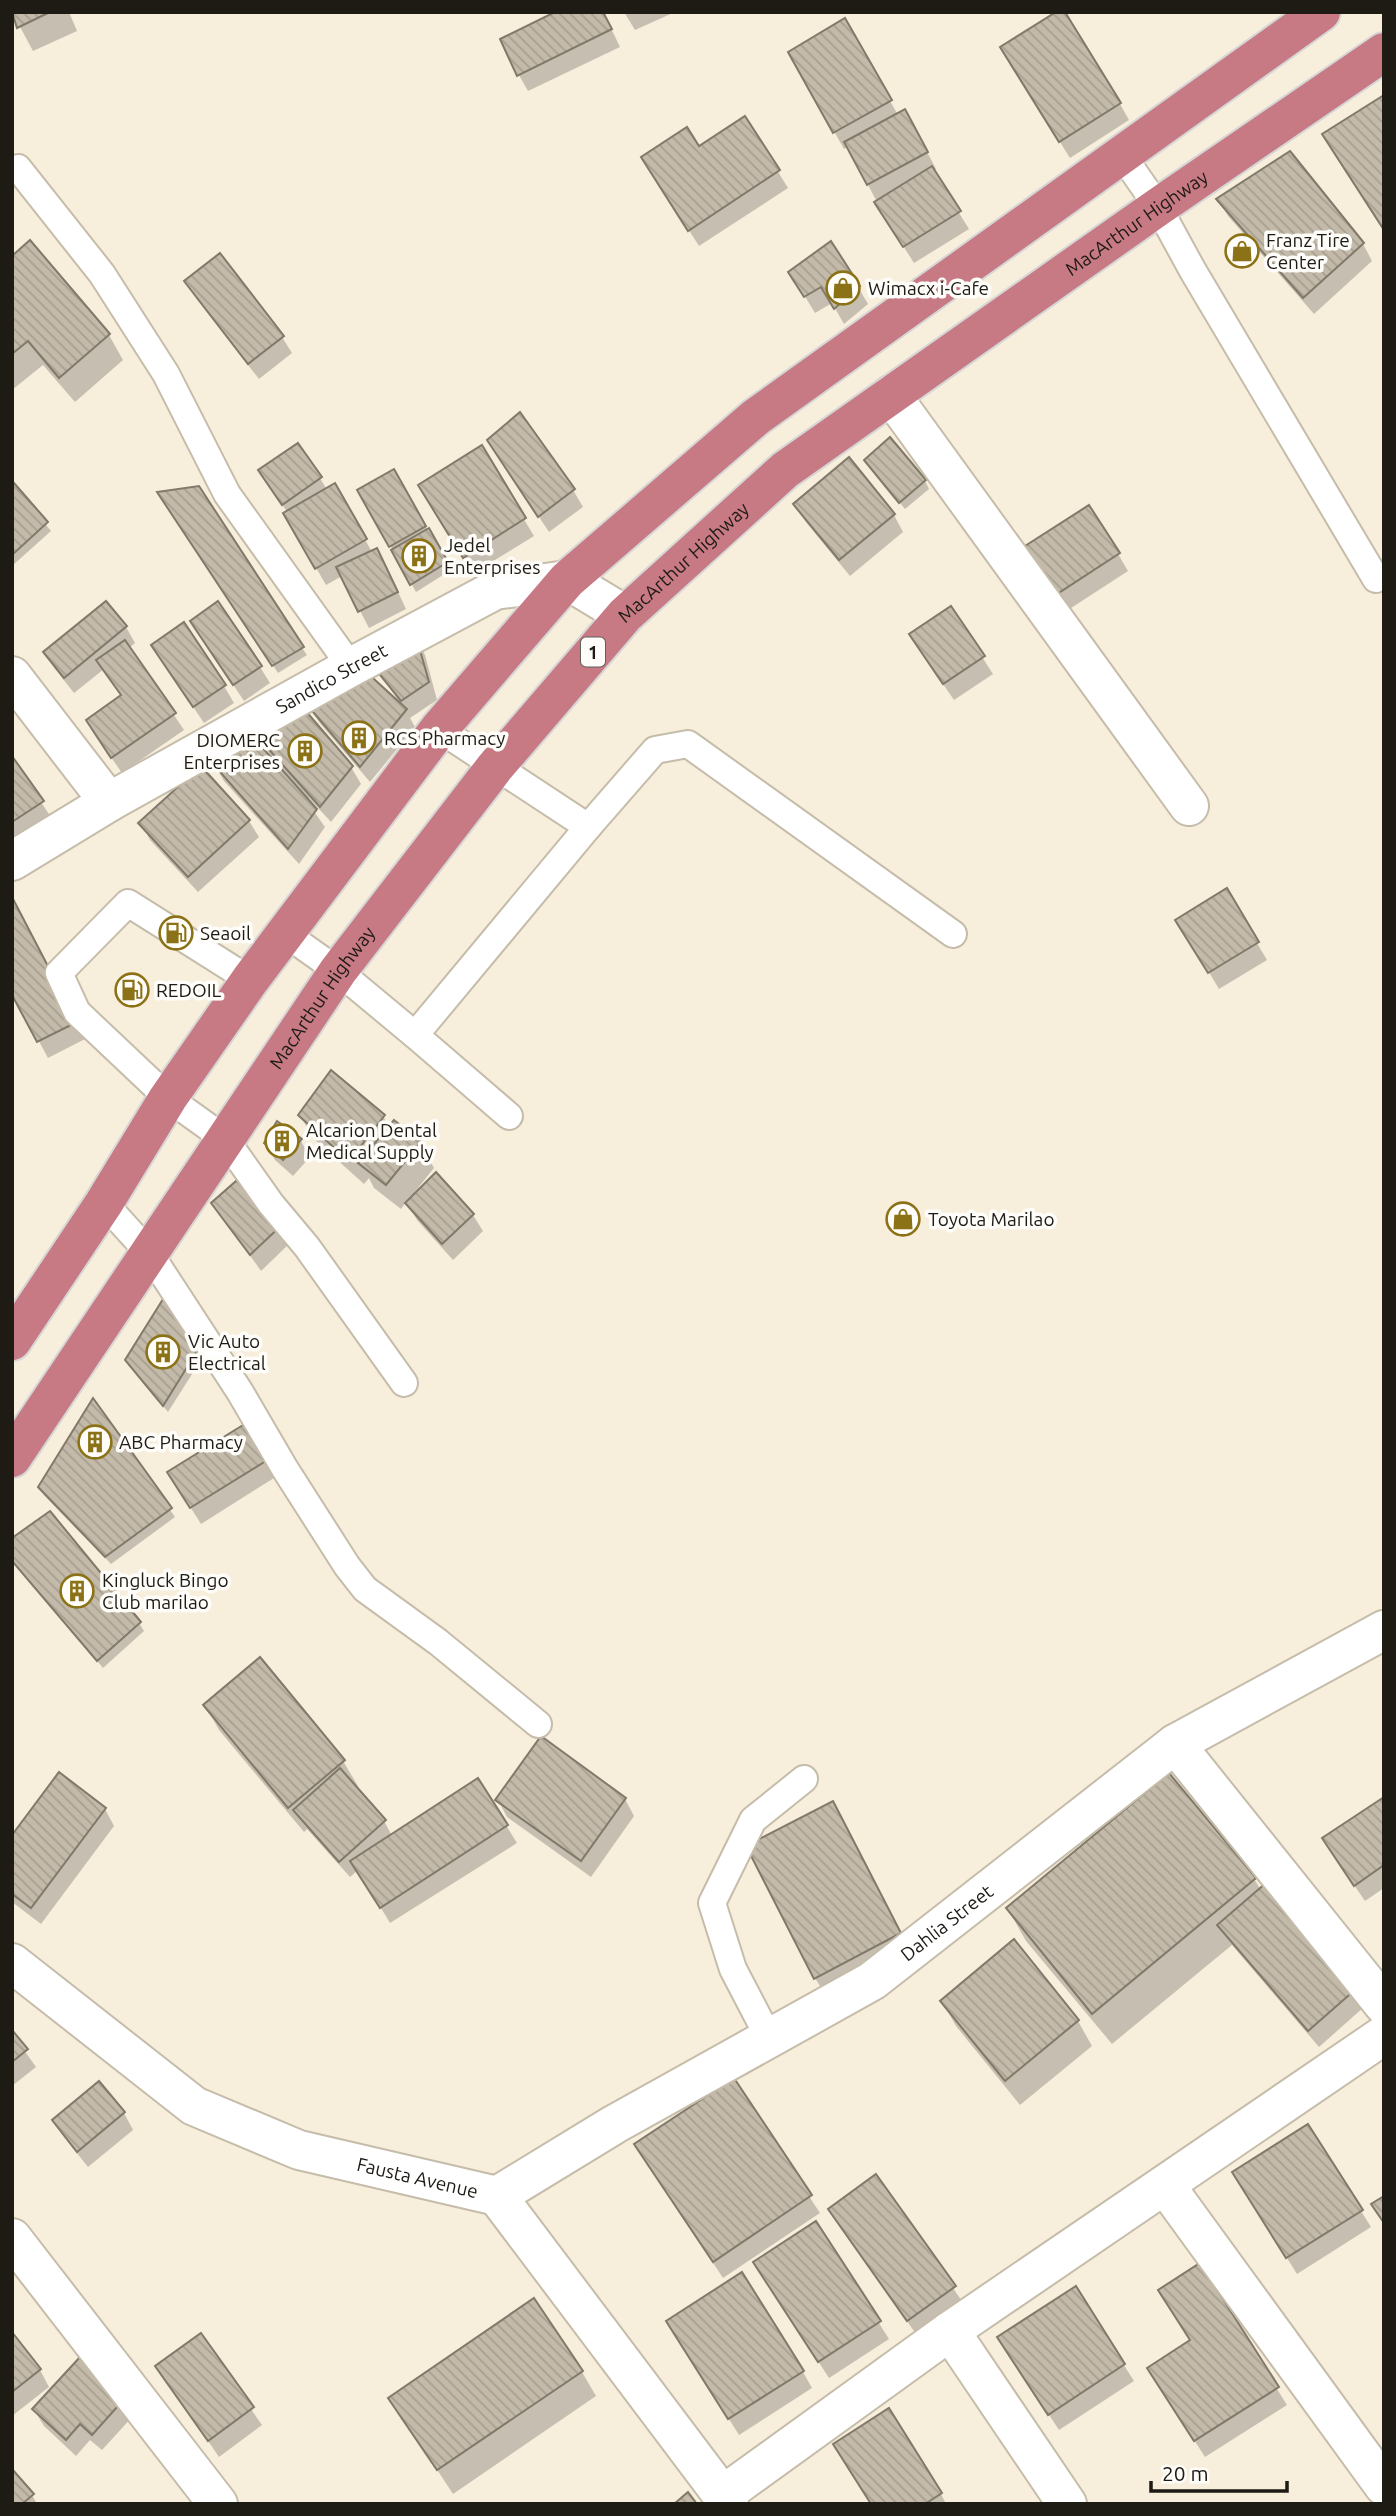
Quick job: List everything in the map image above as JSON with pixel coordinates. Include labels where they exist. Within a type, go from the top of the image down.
[{"type":"highway","points":[[12,1341],[104,1203],[168,1098],[250,980],[439,729],[567,580],[756,417],[1321,12]]},
{"type":"highway","name":"MacArthur Highway","points":[[12,1458],[338,971],[495,767],[625,615],[785,470],[1158,207],[1384,52]]},
{"type":"street","points":[[891,395],[1189,806]]},
{"type":"street","points":[[567,580],[625,615]]},
{"type":"street","name":"Sandico Street","points":[[12,861],[109,802],[495,590],[567,580]]},
{"type":"street","points":[[12,676],[109,802]]},
{"type":"street","name":"Dahlia Street","points":[[497,2196],[615,2124],[872,1981],[1175,1744],[1384,1630]]},
{"type":"street","points":[[1175,1744],[1384,2005]]},
{"type":"street","name":"Fausta Avenue","points":[[12,1963],[194,2106],[299,2150],[497,2196],[726,2500]]},
{"type":"street","points":[[726,2500],[950,2332],[1384,2035]]},
{"type":"street","points":[[1165,2185],[1384,2486]]},
{"type":"street","points":[[12,2238],[218,2504]]},
{"type":"street","points":[[950,2332],[1066,2504]]},
{"type":"lane","points":[[1122,155],[1158,207],[1193,271],[1376,579]]},
{"type":"lane","points":[[18,168],[102,274],[166,374],[227,494],[351,667]]},
{"type":"lane","points":[[439,729],[588,827]]},
{"type":"lane","points":[[415,1034],[654,750],[688,744],[953,934]]},
{"type":"lane","points":[[250,980],[128,903],[59,972],[77,1013],[168,1098],[225,1139],[271,1205],[307,1247],[404,1383]]},
{"type":"lane","points":[[286,934],[338,971],[509,1116]]},
{"type":"lane","points":[[104,1203],[150,1254],[240,1392],[347,1566],[365,1588],[438,1642],[538,1724]]},
{"type":"lane","points":[[769,2038],[733,1969],[712,1903],[753,1820],[804,1779]]},
{"type":"building","points":[[12,12],[50,12],[17,28]]},
{"type":"building","points":[[555,12],[603,12],[612,29],[517,76],[500,39]]},
{"type":"building","points":[[1056,12],[1065,12],[1121,103],[1059,142],[1000,47]]},
{"type":"building","points":[[845,18],[892,100],[833,133],[788,52]]},
{"type":"building","points":[[1384,95],[1384,230],[1322,134]]},
{"type":"building","points":[[905,109],[928,152],[867,185],[844,142]]},
{"type":"building","points":[[745,116],[780,170],[688,231],[641,157],[687,127],[699,146]]},
{"type":"building","points":[[1290,151],[1364,243],[1303,298],[1216,199]]},
{"type":"building","points":[[932,166],[961,211],[903,247],[874,202]]},
{"type":"building","points":[[30,240],[110,334],[59,378],[28,341],[12,354],[12,256]]},
{"type":"building","points":[[831,241],[860,286],[834,309],[821,287],[804,297],[788,272]]},
{"type":"building","points":[[220,253],[284,336],[248,364],[184,281]]},
{"type":"building","points":[[520,412],[575,489],[538,517],[487,440]]},
{"type":"building","points":[[890,437],[926,480],[899,503],[864,460]]},
{"type":"building","points":[[298,443],[322,477],[282,505],[258,470]]},
{"type":"building","points":[[482,445],[526,518],[463,558],[418,485]]},
{"type":"building","points":[[849,457],[895,514],[839,560],[793,504]]},
{"type":"building","points":[[394,469],[426,526],[389,547],[357,490]]},
{"type":"building","points":[[14,483],[48,522],[12,555],[12,485]]},
{"type":"building","points":[[335,483],[367,539],[315,569],[283,513]]},
{"type":"building","points":[[199,486],[304,647],[272,666],[157,492]]},
{"type":"building","points":[[1089,505],[1120,553],[1057,594],[1025,546]]},
{"type":"building","name":"Jedel Enterprises","points":[[429,528],[448,562],[410,585],[391,550]]},
{"type":"building","points":[[377,548],[398,592],[358,612],[336,567]]},
{"type":"building","points":[[106,601],[127,626],[64,678],[43,652]]},
{"type":"building","points":[[218,601],[262,666],[233,685],[190,621]]},
{"type":"building","points":[[951,606],[985,656],[943,684],[909,634]]},
{"type":"building","points":[[184,622],[226,685],[193,707],[151,645]]},
{"type":"building","points":[[416,636],[429,682],[401,701],[372,665]]},
{"type":"building","points":[[125,640],[176,713],[111,758],[86,720],[121,695],[96,660]]},
{"type":"building","name":"RCS Pharmacy","points":[[364,670],[407,709],[360,767],[307,705]]},
{"type":"building","name":"DIOMERC Enterprises","points":[[304,709],[353,766],[320,807],[257,736]]},
{"type":"building","points":[[253,737],[317,809],[288,849],[213,764]]},
{"type":"building","points":[[12,756],[44,801],[12,822]]},
{"type":"building","points":[[201,766],[250,820],[188,877],[138,823]]},
{"type":"building","points":[[1227,888],[1259,942],[1208,973],[1175,920]]},
{"type":"building","points":[[12,897],[77,1022],[37,1042],[12,995]]},
{"type":"building","points":[[331,1070],[385,1115],[349,1161],[298,1115]]},
{"type":"building","points":[[394,1120],[421,1142],[386,1185],[358,1163]]},
{"type":"building","name":"Alcarion Dental Medical Supply","points":[[277,1121],[302,1139],[283,1160],[264,1143]]},
{"type":"building","points":[[436,1172],[474,1214],[442,1244],[405,1203]]},
{"type":"building","points":[[244,1174],[283,1224],[250,1255],[211,1203]]},
{"type":"building","name":"Vic Auto Electrical","points":[[168,1291],[202,1343],[163,1406],[125,1360]]},
{"type":"building","name":"ABC Pharmacy","points":[[93,1398],[172,1508],[105,1557],[38,1487]]},
{"type":"building","points":[[243,1425],[266,1461],[190,1508],[167,1472]]},
{"type":"building","name":"Kingluck Bingo Club marilao","points":[[50,1511],[141,1622],[97,1661],[12,1561],[12,1538]]},
{"type":"building","points":[[260,1657],[345,1760],[288,1808],[203,1705]]},
{"type":"building","points":[[541,1736],[626,1798],[581,1861],[495,1800]]},
{"type":"building","points":[[340,1768],[386,1820],[339,1862],[293,1810]]},
{"type":"building","points":[[59,1772],[106,1808],[31,1908],[12,1894],[12,1835]]},
{"type":"building","points":[[1169,1773],[1256,1878],[1092,2014],[1006,1908]]},
{"type":"building","points":[[478,1778],[508,1825],[380,1908],[350,1861]]},
{"type":"building","points":[[1384,1797],[1384,1865],[1354,1886],[1322,1838]]},
{"type":"building","points":[[833,1801],[901,1933],[814,1979],[746,1846]]},
{"type":"building","points":[[1266,1883],[1356,1989],[1308,2031],[1217,1925]]},
{"type":"building","points":[[1014,1939],[1079,2020],[1005,2081],[940,2001]]},
{"type":"building","points":[[12,2030],[28,2049],[12,2062]]},
{"type":"building","points":[[734,2078],[812,2195],[713,2262],[634,2144]]},
{"type":"building","points":[[99,2081],[125,2112],[77,2152],[52,2120]]},
{"type":"building","points":[[1308,2124],[1363,2210],[1286,2258],[1232,2172]]},
{"type":"building","points":[[876,2174],[956,2286],[907,2321],[828,2209]]},
{"type":"building","points":[[1384,2196],[1384,2223],[1371,2204]]},
{"type":"building","points":[[816,2221],[881,2321],[818,2362],[753,2262]]},
{"type":"building","points":[[1200,2263],[1279,2387],[1194,2441],[1147,2368],[1190,2340],[1158,2290]]},
{"type":"building","points":[[742,2272],[804,2371],[728,2419],[666,2321]]},
{"type":"building","points":[[1076,2286],[1125,2364],[1048,2415],[997,2337]]},
{"type":"building","points":[[534,2298],[583,2371],[437,2470],[388,2398]]},
{"type":"building","points":[[12,2332],[41,2369],[12,2392]]},
{"type":"building","points":[[201,2333],[254,2407],[208,2441],[155,2366]]},
{"type":"building","points":[[81,2356],[126,2397],[92,2435],[80,2424],[66,2440],[32,2409]]},
{"type":"building","points":[[889,2408],[942,2493],[925,2504],[871,2504],[833,2444]]},
{"type":"building","points":[[12,2469],[34,2494],[22,2504],[12,2504]]},
{"type":"building","points":[[688,2492],[697,2504],[674,2504]]},
{"type":"place","name":"Franz Tire Center","points":[[1242,251]]},
{"type":"place","name":"Wimacx i-Cafe","points":[[843,288]]},
{"type":"place","name":"Jedel Enterprises","points":[[419,556]]},
{"type":"place","name":"RCS Pharmacy","points":[[359,738]]},
{"type":"place","name":"DIOMERC Enterprises","points":[[305,751]]},
{"type":"place","name":"Seaoil","points":[[176,933]]},
{"type":"place","name":"REDOIL","points":[[132,990]]},
{"type":"place","name":"Alcarion Dental Medical Supply","points":[[282,1141]]},
{"type":"place","name":"Toyota Marilao","points":[[903,1219]]},
{"type":"place","name":"Vic Auto Electrical","points":[[163,1352]]},
{"type":"place","name":"ABC Pharmacy","points":[[95,1442]]},
{"type":"place","name":"Kingluck Bingo Club marilao","points":[[77,1591]]}]
